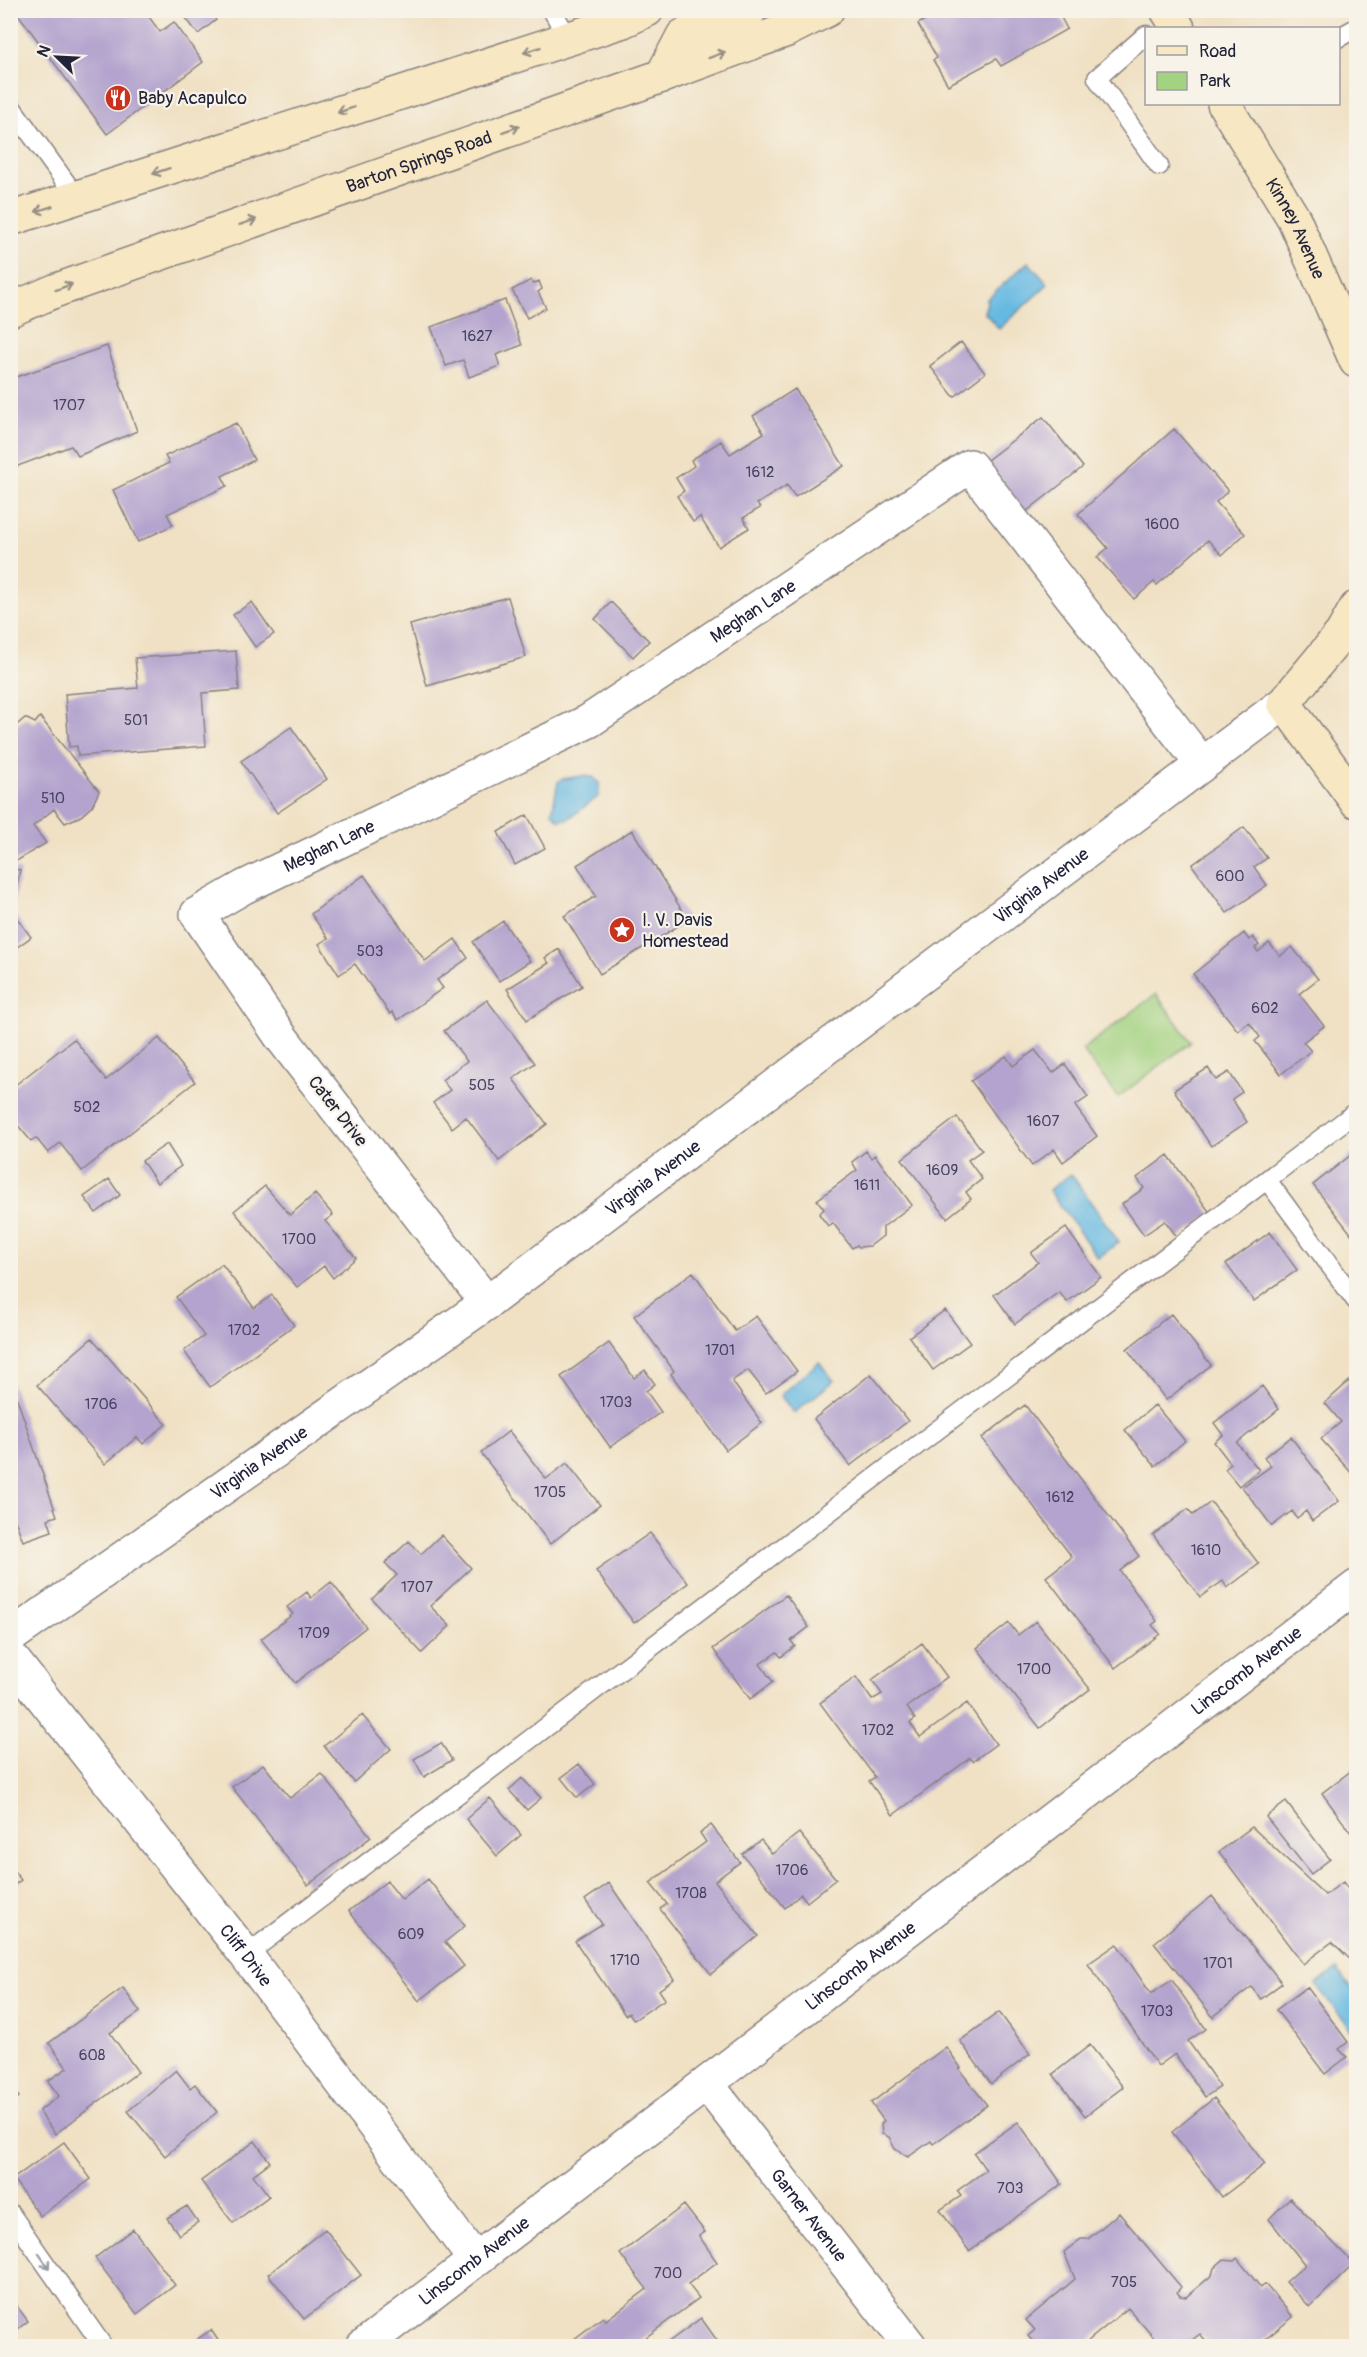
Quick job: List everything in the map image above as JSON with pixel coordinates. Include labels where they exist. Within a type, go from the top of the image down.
[{"type":"main road","points":[[10,219],[623,21],[646,10]]},
{"type":"main road","points":[[662,76],[683,36],[750,10]]},
{"type":"main road","name":"Barton Springs Road","points":[[10,310],[57,290],[662,76],[787,30],[827,10]]},
{"type":"main road","name":"Kinney Avenue","points":[[1225,105],[1294,219],[1356,361]]},
{"type":"main road","points":[[1356,608],[1342,633],[1284,703],[1356,801]]},
{"type":"street","name":"Meghan Lane","points":[[197,914],[244,887],[589,721],[970,466],[1201,763]]},
{"type":"street","name":"Virginia Avenue","points":[[10,1637],[487,1303],[1201,763],[1284,703]]},
{"type":"street","name":"Cater Drive","points":[[197,914],[281,1037],[487,1303]]},
{"type":"street","name":"Linscomb Avenue","points":[[363,2346],[1356,1587]]},
{"type":"street","name":"Cliff Drive","points":[[10,1656],[246,1955],[476,2260]]},
{"type":"street","name":"Garner Avenue","points":[[707,2084],[910,2346]]},
{"type":"lane","points":[[552,10],[568,38]]},
{"type":"lane","points":[[1340,37],[1356,28]]},
{"type":"lane","points":[[1145,38],[1097,78],[1159,166]]},
{"type":"lane","points":[[10,105],[77,198]]},
{"type":"lane","points":[[246,1955],[1356,1112]]},
{"type":"lane","points":[[1267,1180],[1356,1301]]},
{"type":"lane","points":[[10,2213],[103,2346]]},
{"type":"green space","points":[[1156,994],[1191,1042],[1118,1097],[1082,1050]]},
{"type":"water","points":[[1028,262],[1048,284],[999,329],[984,312],[986,300]]},
{"type":"water","points":[[593,777],[599,783],[599,796],[568,819],[559,820],[552,812],[558,782],[562,779]]},
{"type":"water","points":[[1071,1174],[1119,1242],[1098,1258],[1049,1190]]},
{"type":"water","points":[[819,1362],[834,1381],[794,1413],[780,1395]]},
{"type":"water","points":[[1337,1969],[1356,1994],[1355,2035],[1316,1985]]},
{"type":"building","name":"Baby Acapulco","points":[[15,10],[144,10],[160,32],[174,22],[203,62],[107,134]]},
{"type":"building","points":[[180,10],[209,10],[216,20],[198,34]]},
{"type":"building","points":[[942,10],[1057,10],[1067,29],[1001,66],[996,59],[948,85],[933,60],[937,58],[918,24]]},
{"type":"building","points":[[531,280],[533,284],[539,281],[542,289],[538,292],[546,308],[527,318],[512,290]]},
{"type":"building","points":[[505,300],[522,345],[496,355],[500,366],[469,377],[463,360],[446,366],[431,327]]},
{"type":"building","points":[[961,342],[985,373],[954,397],[930,366]]},
{"type":"building","points":[[107,346],[137,431],[78,456],[71,446],[10,469],[10,379]]},
{"type":"building","points":[[795,389],[844,466],[795,497],[787,485],[757,504],[760,508],[743,518],[749,528],[719,547],[700,517],[693,522],[677,496],[684,491],[676,478],[694,466],[691,460],[721,441],[730,454],[764,433],[753,416]]},
{"type":"building","points":[[1043,417],[1083,467],[1022,515],[982,464]]},
{"type":"building","points":[[236,423],[254,460],[222,476],[227,486],[167,514],[173,525],[138,542],[113,490],[169,463],[165,456]]},
{"type":"building","points":[[1174,429],[1228,491],[1216,502],[1245,534],[1222,555],[1208,540],[1157,585],[1154,582],[1134,599],[1097,557],[1108,548],[1078,514]]},
{"type":"building","points":[[508,597],[526,657],[427,686],[410,625]]},
{"type":"building","points":[[252,602],[274,634],[255,647],[233,615]]},
{"type":"building","points":[[611,602],[649,641],[633,657],[595,619]]},
{"type":"building","points":[[236,651],[239,690],[202,693],[206,746],[78,756],[77,746],[69,747],[65,694],[138,688],[135,658]]},
{"type":"building","points":[[40,717],[99,791],[92,806],[81,816],[65,823],[54,809],[33,826],[46,843],[10,865],[11,730],[25,718],[35,723]]},
{"type":"building","points":[[291,727],[327,779],[277,813],[241,761]]},
{"type":"building","points":[[527,815],[545,848],[515,865],[498,832]]},
{"type":"building","points":[[1244,827],[1267,858],[1254,867],[1267,885],[1227,913],[1192,865]]},
{"type":"building","points":[[632,830],[688,920],[600,974],[564,916],[596,896],[577,865]]},
{"type":"building","points":[[10,869],[20,870],[12,911],[31,937],[10,952]]},
{"type":"building","points":[[364,875],[425,961],[455,939],[468,958],[437,980],[443,988],[398,1020],[392,1012],[390,1014],[355,964],[339,975],[319,944],[328,938],[311,914]]},
{"type":"building","points":[[503,921],[530,961],[499,981],[473,942]]},
{"type":"building","points":[[1244,933],[1249,940],[1253,937],[1259,945],[1255,948],[1258,952],[1269,943],[1280,956],[1292,947],[1318,979],[1299,994],[1324,1026],[1303,1042],[1311,1051],[1281,1074],[1255,1041],[1260,1037],[1249,1022],[1238,1031],[1193,974]]},
{"type":"building","points":[[559,949],[582,986],[527,1020],[507,989],[549,963],[545,958]]},
{"type":"building","points":[[487,1000],[535,1063],[513,1079],[547,1124],[499,1161],[466,1117],[452,1128],[433,1103],[450,1090],[442,1080],[467,1061],[444,1031]]},
{"type":"building","points":[[159,1038],[195,1082],[82,1171],[60,1143],[48,1153],[36,1138],[31,1141],[10,1116],[10,1089],[74,1039],[106,1080]]},
{"type":"building","points":[[1035,1050],[1053,1073],[1065,1064],[1088,1097],[1075,1106],[1097,1136],[1063,1162],[1054,1149],[1032,1166],[971,1081],[1006,1056],[1013,1066]]},
{"type":"building","points":[[1208,1068],[1216,1080],[1229,1072],[1242,1092],[1232,1099],[1247,1122],[1211,1146],[1174,1090]]},
{"type":"building","points":[[957,1117],[982,1150],[968,1160],[982,1179],[966,1192],[971,1199],[947,1218],[902,1159]]},
{"type":"building","points":[[167,1144],[181,1166],[157,1183],[142,1161]]},
{"type":"building","points":[[866,1151],[871,1158],[875,1155],[912,1205],[883,1227],[883,1236],[870,1246],[859,1247],[857,1245],[852,1248],[833,1223],[828,1226],[819,1214],[824,1209],[817,1200],[857,1170],[852,1162]]},
{"type":"building","points":[[1356,1151],[1356,1240],[1313,1185]]},
{"type":"building","points":[[1168,1155],[1211,1214],[1178,1238],[1165,1221],[1144,1235],[1122,1204],[1144,1188],[1137,1178]]},
{"type":"building","points":[[109,1179],[120,1195],[96,1213],[84,1197]]},
{"type":"building","points":[[265,1186],[290,1215],[315,1194],[333,1215],[325,1221],[356,1258],[333,1278],[324,1266],[297,1287],[234,1211]]},
{"type":"building","points":[[1066,1228],[1101,1277],[1067,1302],[1059,1292],[1015,1324],[994,1295],[1038,1262],[1031,1253]]},
{"type":"building","points":[[1270,1232],[1297,1270],[1254,1301],[1226,1264]]},
{"type":"building","points":[[222,1264],[254,1308],[272,1295],[294,1325],[210,1387],[184,1351],[204,1336],[176,1297]]},
{"type":"building","points":[[693,1272],[735,1331],[756,1316],[797,1371],[766,1393],[748,1370],[732,1381],[762,1423],[726,1450],[671,1374],[674,1371],[634,1316]]},
{"type":"building","points":[[945,1310],[970,1343],[933,1370],[909,1337]]},
{"type":"building","points":[[1171,1314],[1211,1365],[1166,1400],[1127,1349]]},
{"type":"building","points":[[92,1338],[166,1424],[143,1444],[137,1437],[105,1464],[37,1385]]},
{"type":"building","points":[[609,1343],[634,1378],[645,1370],[655,1384],[646,1391],[661,1412],[610,1447],[561,1377]]},
{"type":"building","points":[[871,1374],[908,1421],[850,1466],[814,1419]]},
{"type":"building","points":[[1356,1375],[1356,1478],[1321,1439],[1341,1422],[1325,1403]]},
{"type":"building","points":[[11,1381],[57,1516],[48,1519],[52,1531],[23,1541],[15,1520],[10,1522]]},
{"type":"building","points":[[1262,1386],[1279,1409],[1237,1443],[1259,1470],[1239,1486],[1225,1469],[1231,1464],[1214,1442],[1223,1435],[1214,1423]]},
{"type":"building","points":[[1025,1405],[1139,1556],[1120,1571],[1157,1621],[1152,1625],[1160,1634],[1115,1668],[1046,1577],[1072,1557],[982,1438]]},
{"type":"building","points":[[1155,1405],[1185,1441],[1155,1466],[1125,1430]]},
{"type":"building","points":[[509,1431],[546,1479],[567,1463],[600,1505],[550,1544],[481,1453]]},
{"type":"building","points":[[1291,1437],[1339,1501],[1312,1521],[1306,1511],[1297,1518],[1292,1511],[1272,1526],[1242,1487],[1271,1466],[1264,1457]]},
{"type":"building","points":[[1211,1502],[1259,1564],[1227,1588],[1223,1581],[1200,1597],[1153,1535],[1188,1509],[1193,1515]]},
{"type":"building","points":[[650,1533],[688,1583],[634,1623],[596,1571]]},
{"type":"building","points":[[441,1535],[471,1568],[430,1606],[450,1626],[422,1653],[372,1599],[397,1575],[385,1563],[409,1541],[421,1554]]},
{"type":"building","points":[[331,1582],[366,1627],[295,1683],[261,1639],[293,1614],[287,1607],[307,1592],[311,1598]]},
{"type":"building","points":[[786,1595],[809,1627],[791,1641],[795,1646],[781,1657],[777,1652],[760,1664],[773,1682],[750,1699],[713,1649]]},
{"type":"building","points":[[1036,1621],[1090,1689],[1040,1728],[977,1648],[1009,1623],[1018,1635]]},
{"type":"building","points":[[922,1643],[947,1677],[907,1707],[915,1719],[910,1723],[920,1737],[967,1703],[996,1744],[973,1761],[970,1758],[893,1815],[869,1781],[875,1777],[820,1703],[856,1677],[872,1700],[882,1694],[872,1680]]},
{"type":"building","points":[[362,1715],[391,1749],[354,1782],[324,1746]]},
{"type":"building","points":[[441,1743],[452,1760],[424,1777],[414,1759]]},
{"type":"building","points":[[263,1764],[290,1798],[322,1774],[371,1837],[308,1885],[232,1787]]},
{"type":"building","points":[[579,1764],[595,1784],[577,1798],[561,1778]]},
{"type":"building","points":[[1356,1767],[1356,1840],[1322,1793]]},
{"type":"building","points":[[522,1778],[541,1798],[527,1810],[509,1790]]},
{"type":"building","points":[[490,1798],[521,1835],[497,1856],[466,1819]]},
{"type":"building","points":[[1286,1802],[1330,1859],[1311,1874],[1266,1817]]},
{"type":"building","points":[[711,1825],[740,1862],[715,1881],[758,1936],[711,1974],[660,1909],[667,1904],[650,1883],[706,1842],[700,1833]]},
{"type":"building","points":[[1252,1827],[1325,1895],[1343,1882],[1356,1900],[1356,1965],[1332,1942],[1303,1964],[1219,1852]]},
{"type":"building","points":[[799,1833],[836,1879],[807,1902],[801,1894],[785,1908],[742,1854],[761,1840],[772,1854]]},
{"type":"building","points":[[10,1866],[21,1880],[10,1888]]},
{"type":"building","points":[[428,1879],[465,1926],[445,1942],[464,1966],[419,2001],[349,1911],[387,1881],[402,1900]]},
{"type":"building","points":[[609,1883],[674,1979],[659,1990],[665,1999],[634,2020],[629,2013],[625,2015],[575,1941],[602,1924],[585,1900]]},
{"type":"building","points":[[1212,1896],[1282,1983],[1261,1999],[1251,1987],[1213,2017],[1154,1943]]},
{"type":"building","points":[[1117,1944],[1151,1994],[1172,1980],[1206,2029],[1188,2041],[1220,2087],[1205,2097],[1175,2054],[1158,2066],[1088,1964]]},
{"type":"building","points":[[1307,1987],[1348,2042],[1339,2049],[1347,2057],[1325,2074],[1276,2010]]},
{"type":"building","points":[[123,1988],[140,2012],[110,2033],[138,2072],[55,2134],[39,2111],[59,2096],[48,2081],[67,2068],[49,2043]]},
{"type":"building","points":[[999,2012],[1030,2054],[991,2084],[960,2041]]},
{"type":"building","points":[[1090,2045],[1123,2087],[1085,2116],[1053,2074]]},
{"type":"building","points":[[946,2047],[961,2068],[959,2069],[987,2105],[933,2144],[931,2141],[908,2157],[895,2149],[889,2137],[882,2134],[881,2124],[884,2121],[871,2103]]},
{"type":"building","points":[[176,2070],[190,2088],[195,2084],[217,2112],[165,2156],[128,2111]]},
{"type":"building","points":[[10,2085],[19,2097],[10,2103]]},
{"type":"building","points":[[1214,2098],[1265,2164],[1222,2197],[1172,2132]]},
{"type":"building","points":[[1018,2122],[1062,2184],[969,2251],[940,2210],[961,2196],[957,2191],[986,2170],[974,2153]]},
{"type":"building","points":[[255,2141],[270,2162],[253,2175],[269,2196],[233,2223],[201,2181]]},
{"type":"building","points":[[64,2142],[91,2179],[40,2216],[13,2179]]},
{"type":"building","points":[[1290,2198],[1354,2264],[1310,2307],[1286,2282],[1305,2265],[1269,2219]]},
{"type":"building","points":[[684,2205],[705,2232],[699,2236],[717,2262],[688,2284],[699,2298],[634,2346],[565,2346],[603,2317],[606,2320],[647,2289],[620,2254]]},
{"type":"building","points":[[187,2206],[198,2222],[179,2235],[167,2218]]},
{"type":"building","points":[[1119,2213],[1181,2287],[1177,2292],[1180,2296],[1186,2297],[1212,2275],[1214,2268],[1223,2260],[1234,2261],[1237,2258],[1261,2288],[1265,2284],[1293,2317],[1257,2346],[1211,2346],[1200,2334],[1184,2346],[1161,2346],[1128,2308],[1082,2346],[1037,2346],[1028,2336],[1035,2330],[1026,2320],[1075,2279],[1064,2252],[1081,2239],[1088,2239]]},
{"type":"building","points":[[133,2229],[175,2285],[137,2314],[95,2258]]},
{"type":"building","points":[[325,2229],[361,2275],[304,2319],[268,2274]]},
{"type":"building","points":[[10,2297],[28,2321],[10,2335]]},
{"type":"building","points":[[701,2318],[721,2346],[663,2346]]},
{"type":"building","points":[[211,2330],[222,2346],[187,2346]]},
{"type":"place","name":"Baby Acapulco","points":[[118,98]]},
{"type":"place","name":"I. V. Davis Homestead","points":[[622,930]]}]
